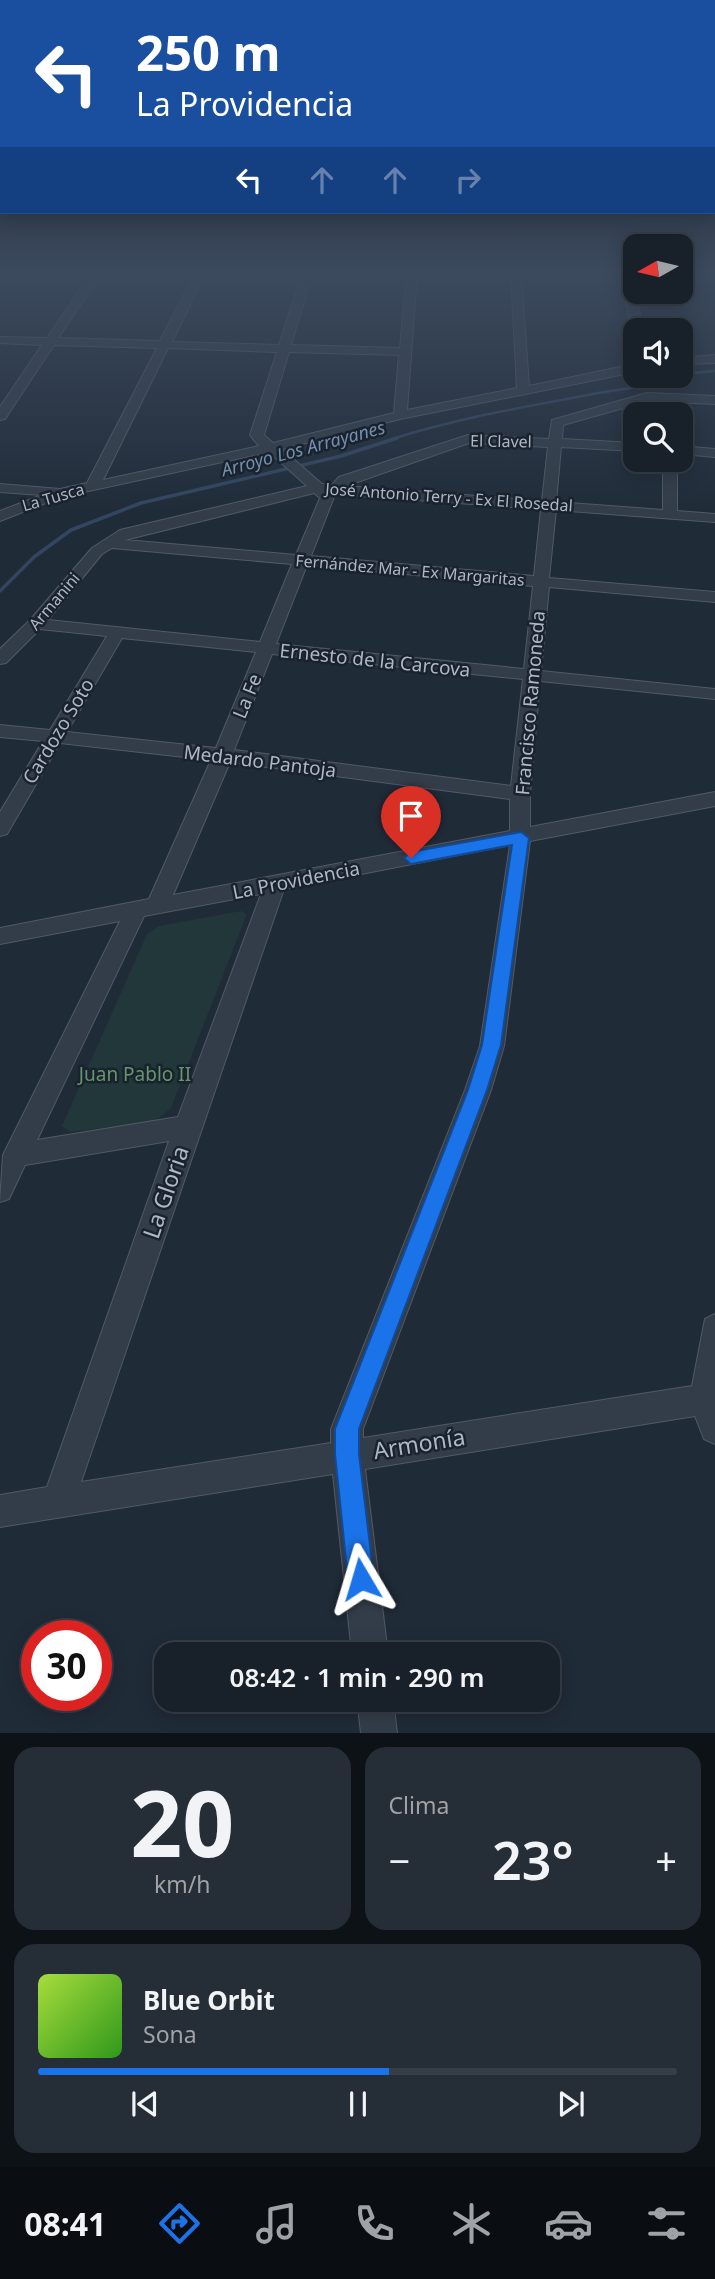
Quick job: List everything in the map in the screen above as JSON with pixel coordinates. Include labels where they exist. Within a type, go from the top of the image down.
[{"type":"street","points":[[0,416],[42,355]]},
{"type":"street","points":[[93,486],[161,355]]},
{"type":"street","points":[[284,355],[257,435],[326,489]]},
{"type":"street","points":[[400,415],[405,355]]},
{"type":"street","points":[[521,355],[523,388]]},
{"type":"street","points":[[693,360],[715,359]]},
{"type":"street","name":"La Tusca","points":[[0,517],[20,506],[69,491],[276,451],[400,415],[523,388],[623,370]]},
{"type":"street","points":[[555,442],[557,423],[647,397],[715,400]]},
{"type":"street","points":[[669,397],[669,402]]},
{"type":"street","name":"El Clavel","points":[[326,489],[344,480],[468,439],[623,446]]},
{"type":"street","name":"Francisco Ramoneda","points":[[369,1642],[347,1454],[347,1429],[478,1090],[492,1045],[521,838],[520,794],[555,442]]},
{"type":"street","points":[[693,451],[715,453]]},
{"type":"street","points":[[670,472],[670,514]]},
{"type":"street","points":[[0,488],[69,491]]},
{"type":"street","name":"José Antonio Terry - Ex El Rosedal","points":[[106,542],[125,533],[326,489],[715,517]]},
{"type":"street","name":"La Fe","points":[[0,1190],[16,1154],[146,908],[223,755],[303,560],[327,497],[326,489]]},
{"type":"street","name":"Fernández Mar - Ex Margaritas","points":[[106,542],[715,597]]},
{"type":"street","name":"Armanini","points":[[0,659],[36,624],[106,542]]},
{"type":"street","name":"Ernesto de la Carcova","points":[[36,624],[715,694]]},
{"type":"street","name":"Cardozo Soto","points":[[0,829],[117,633]]},
{"type":"street","name":"Medardo Pantoja","points":[[0,731],[223,755],[520,794]]},
{"type":"street","name":"La Providencia","points":[[0,936],[715,799]]},
{"type":"street","name":"La Gloria","points":[[58,1502],[187,1127],[275,884]]},
{"type":"street","points":[[16,1154],[187,1127]]},
{"type":"street","points":[[712,1409],[715,1329]]},
{"type":"street","name":"Armonía","points":[[0,1511],[347,1454],[712,1409]]},
{"type":"street","points":[[377,1712],[379,1733]]},
{"type":"green space","name":"Juan Pablo II","points":[[241,911],[247,914],[171,1108],[154,1122],[70,1132],[62,1126],[147,934],[159,926]]},
{"type":"waterway","name":"Arroyo Los Arrayanes","points":[[693,373],[715,371]]},
{"type":"waterway","name":"Arroyo Los Arrayanes","points":[[392,439],[466,419],[628,388]]},
{"type":"waterway","name":"Arroyo Los Arrayanes","points":[[0,591],[34,557],[71,530],[141,503],[341,456],[397,438]]},
{"type":"route","points":[[361,1579],[347,1454],[347,1429],[478,1090],[492,1045],[521,838],[411,858]]}]
